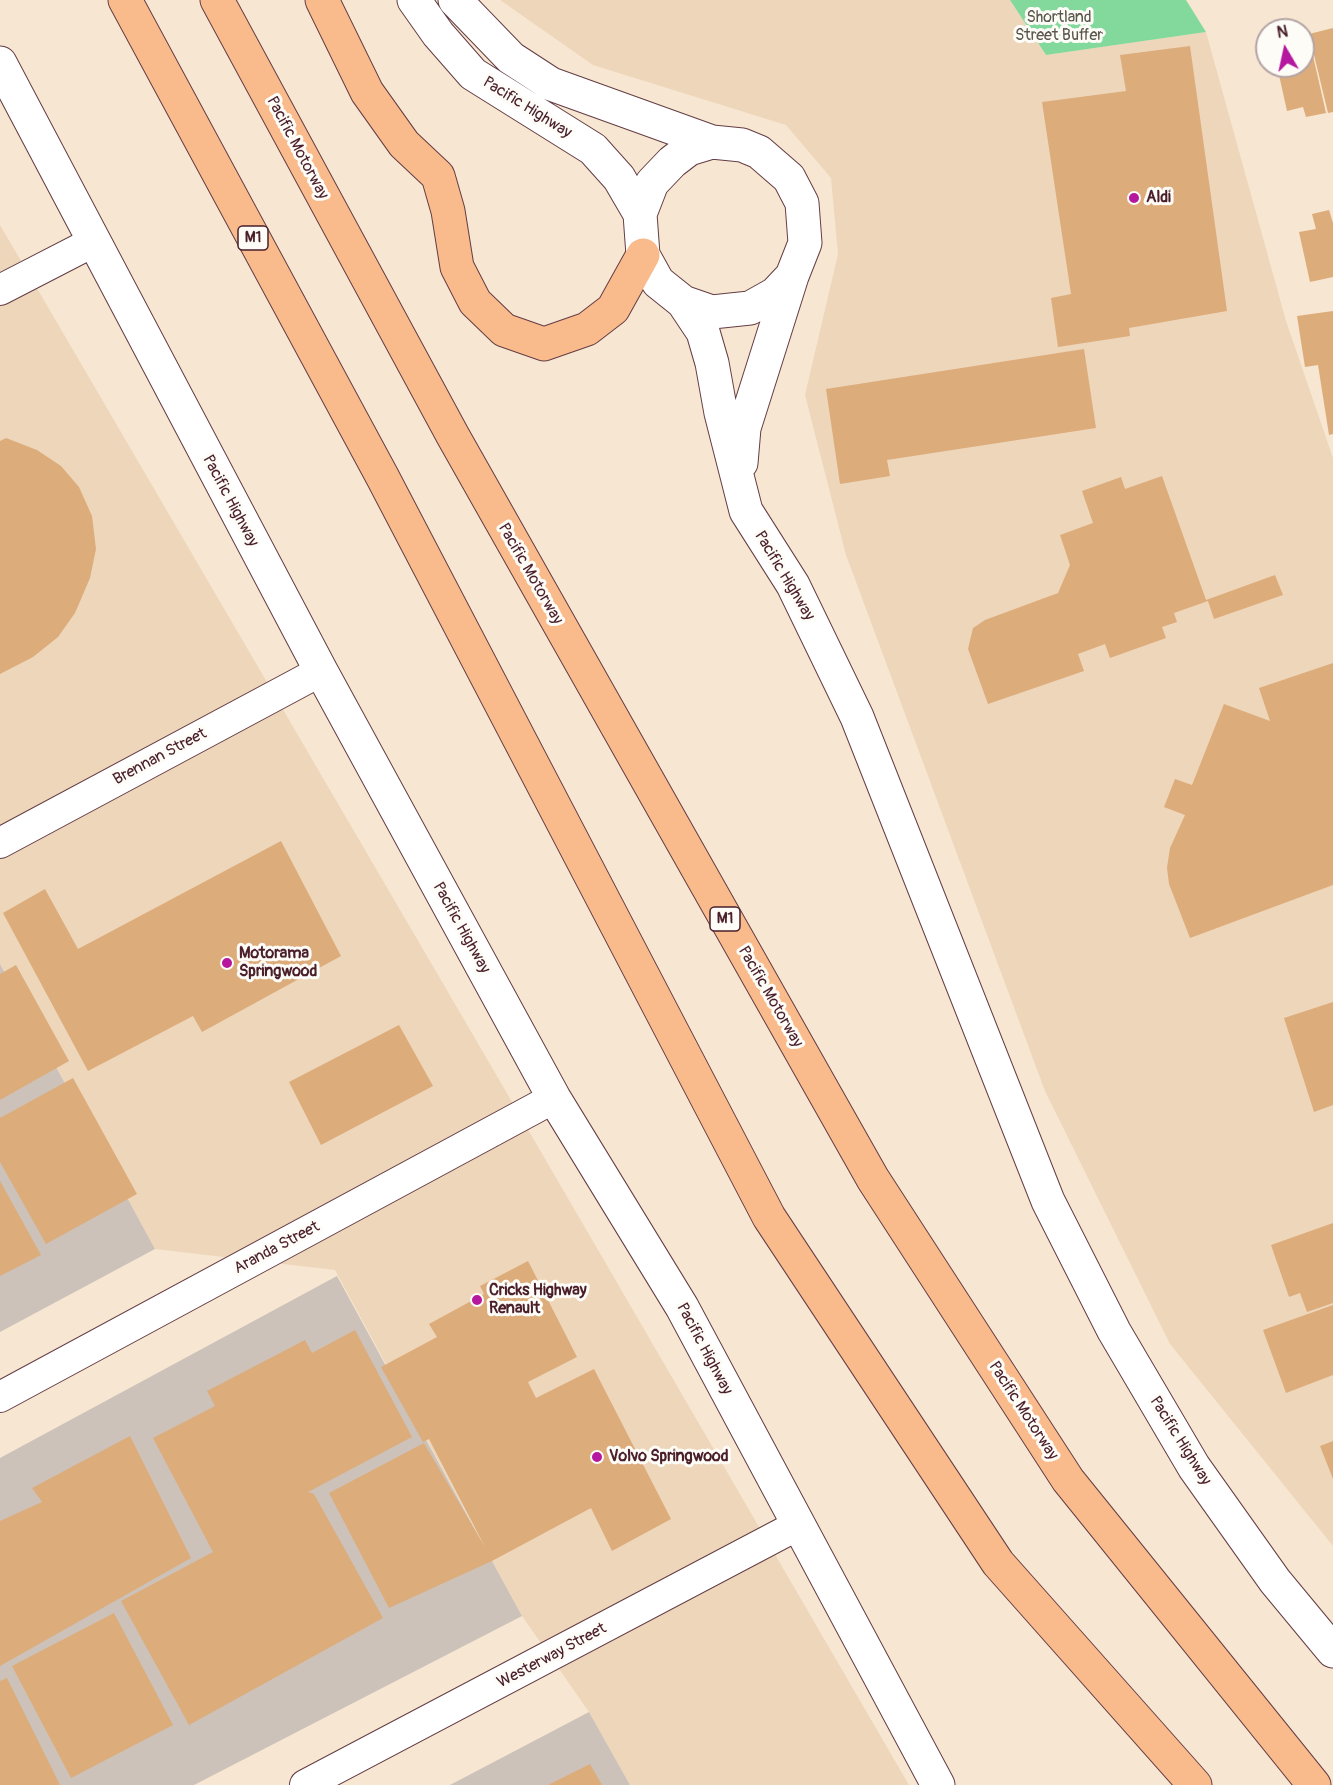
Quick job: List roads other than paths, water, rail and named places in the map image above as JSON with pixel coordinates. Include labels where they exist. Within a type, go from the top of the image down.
[{"type":"highway","name":"M1","points":[[125,0],[382,476],[769,1217],[998,1563],[1195,1785]]},
{"type":"highway","name":"Pacific Motorway","points":[[217,0],[453,436],[873,1179],[1068,1480],[1314,1785]]},
{"type":"highway","points":[[322,0],[367,92],[404,144],[438,176],[448,211],[457,267],[475,302],[504,330],[544,344],[587,329],[613,309],[643,255]]},
{"type":"street","name":"Pacific Highway","points":[[414,0],[438,34],[473,74],[593,149],[619,178],[640,214]]},
{"type":"street","name":"Pacific Highway","points":[[455,0],[511,58],[551,84],[712,142]]},
{"type":"street","name":"Pacific Highway","points":[[0,63],[321,671],[554,1098],[682,1307],[938,1785]]},
{"type":"street","points":[[712,142],[742,145],[759,152],[789,178],[802,203],[805,243],[792,276],[775,294],[750,308],[712,312],[682,302],[658,282],[643,255],[640,214],[652,183],[672,162],[689,149],[712,142]]},
{"type":"street","points":[[0,290],[93,242]]},
{"type":"street","name":"Pacific Highway","points":[[739,489],[744,428],[792,276]]},
{"type":"street","name":"Pacific Highway","points":[[682,302],[703,332],[746,511],[793,585],[856,717],[1044,1191],[1109,1321],[1194,1467],[1275,1581],[1333,1652]]},
{"type":"street","name":"Brennan Street","points":[[0,843],[321,671]]},
{"type":"street","name":"Aranda Street","points":[[0,1396],[554,1098]]},
{"type":"street","name":"Westerway Street","points":[[305,1785],[798,1525]]},
{"type":"place","name":"Aldi","points":[[1134,198]]},
{"type":"place","name":"Motorama Springwood","points":[[227,963]]},
{"type":"place","name":"Cricks Highway Renault","points":[[477,1300]]},
{"type":"place","name":"Volvo Springwood","points":[[597,1457]]},
{"type":"park label","name":"Shortland Street Buffer","points":[[1059,27]]}]
